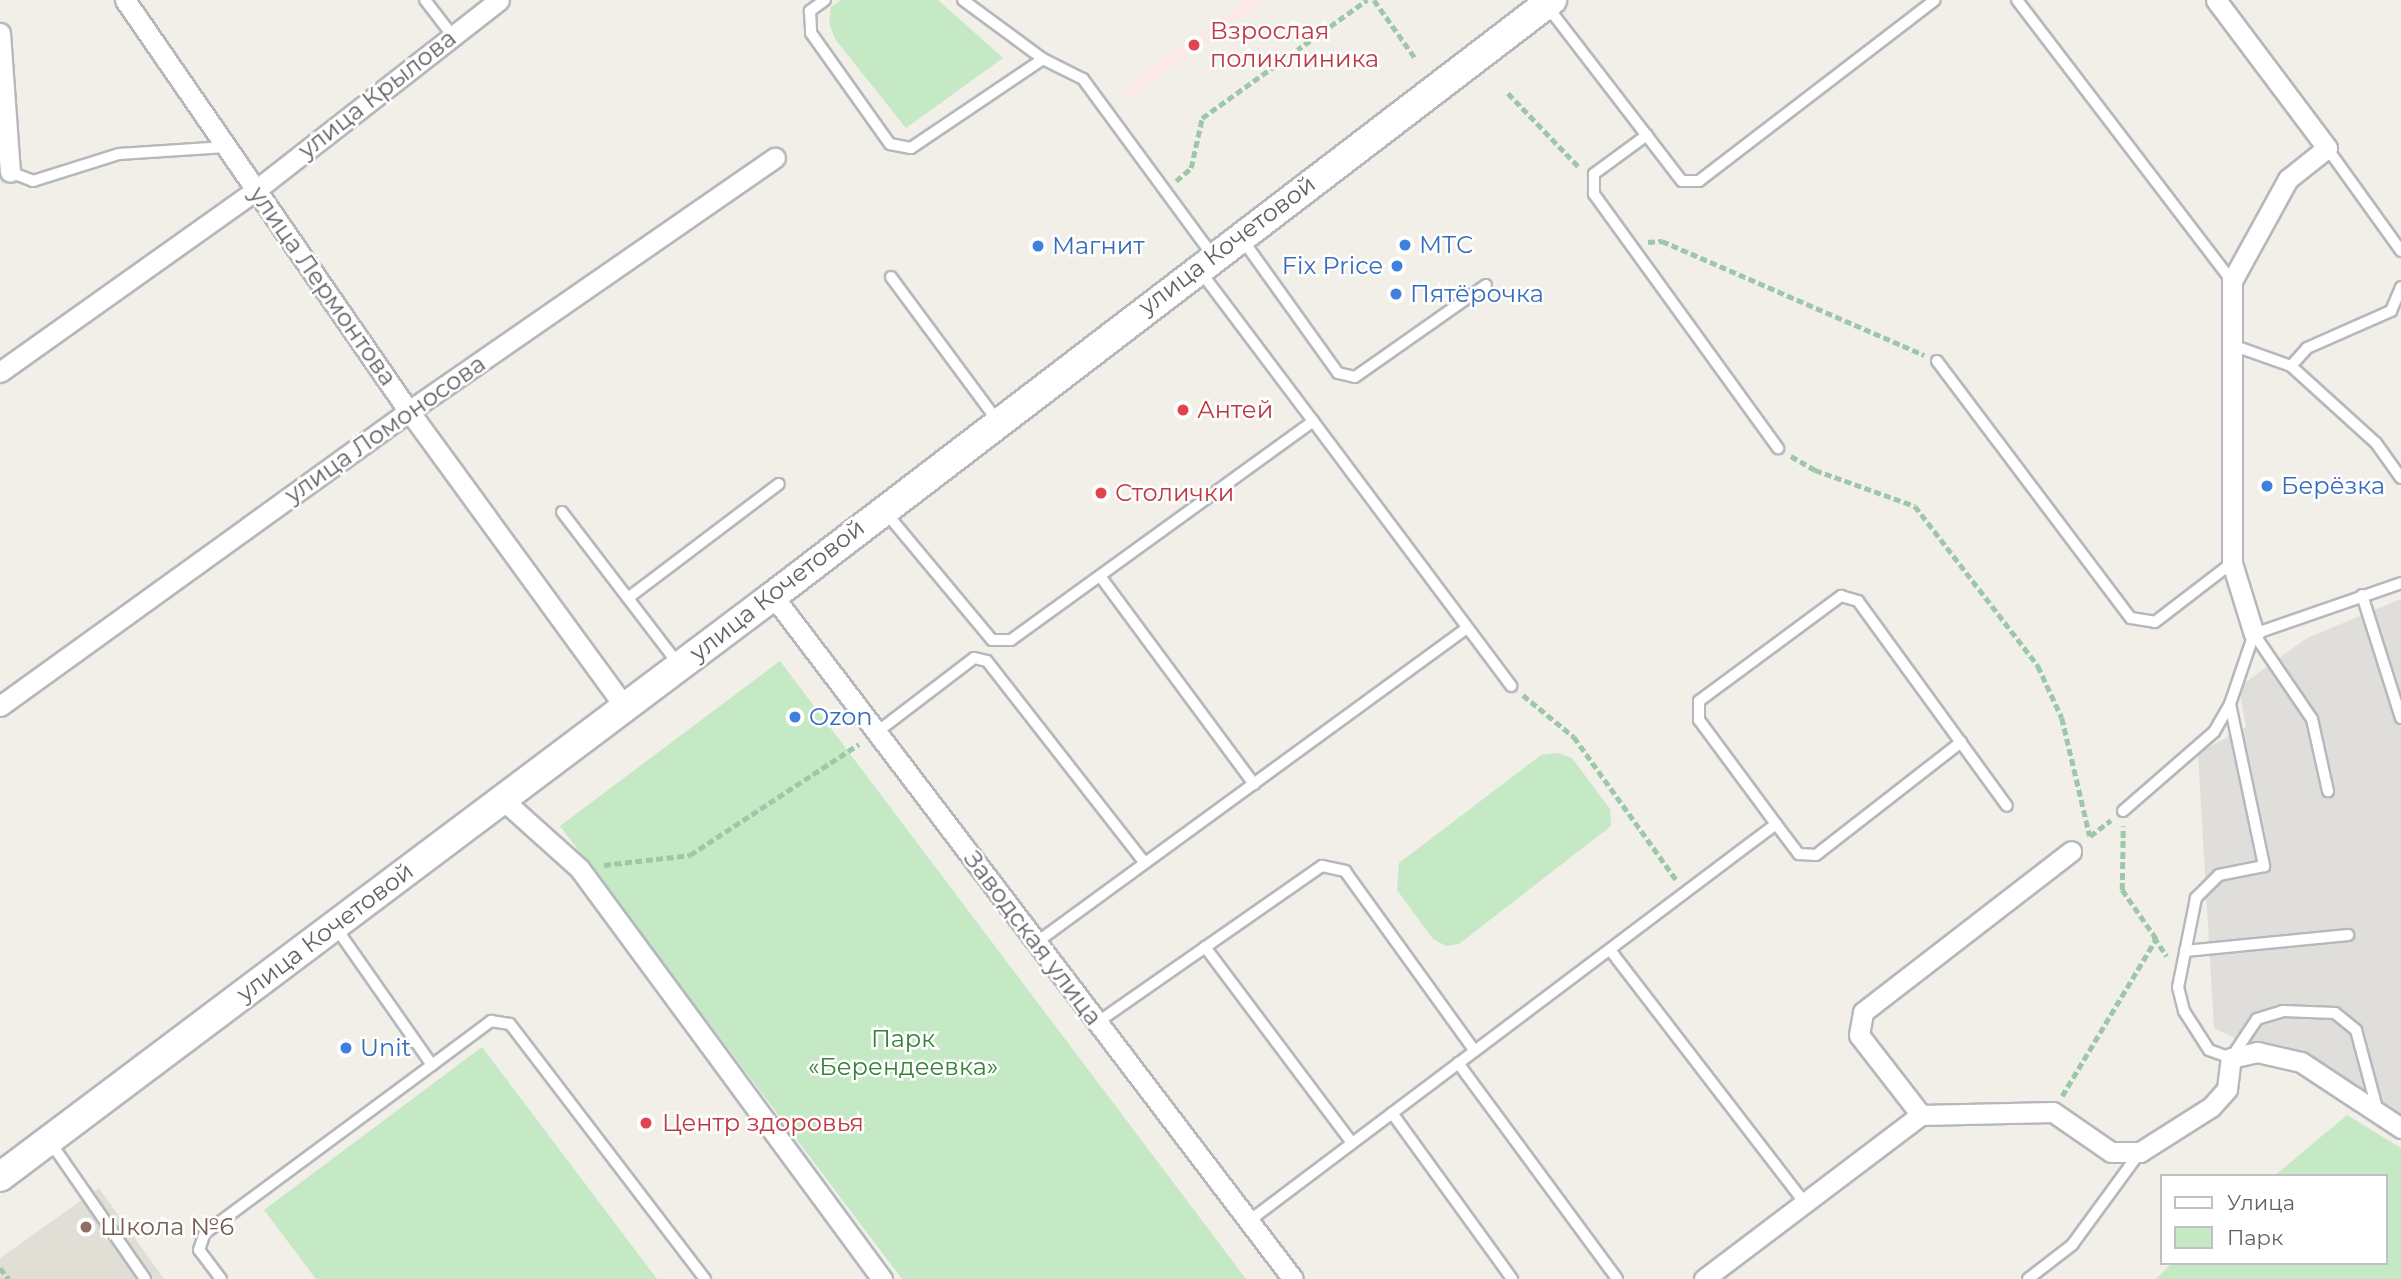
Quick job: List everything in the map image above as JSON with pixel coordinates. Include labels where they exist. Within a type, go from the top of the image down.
[{"type":"main road","name":"улица Кочетовой","points":[[0,1177],[774,596],[883,508],[1549,2]]},
{"type":"street","name":"улица Лермонтова","points":[[125,0],[408,411],[624,706]]},
{"type":"street","name":"улица Крылова","points":[[0,372],[256,190],[499,0]]},
{"type":"street","points":[[2216,0],[2327,148],[2288,178],[2232,281],[2232,563],[2254,634]]},
{"type":"street","points":[[0,33],[10,172]]},
{"type":"street","name":"улица Ломоносова","points":[[0,706],[408,411],[775,158]]},
{"type":"street","name":"Заводская улица","points":[[774,596],[1293,1279]]},
{"type":"street","points":[[502,799],[579,868],[882,1279]]},
{"type":"street","points":[[1921,1115],[1859,1035],[1863,1012],[2071,851]]},
{"type":"street","points":[[1704,1279],[1921,1115],[2053,1112],[2111,1152],[2140,1152],[2211,1107],[2227,1089],[2231,1058],[2257,1052],[2301,1062],[2401,1129]]},
{"type":"lane","points":[[425,0],[452,35]]},
{"type":"lane","points":[[825,0],[810,11],[811,33],[890,144],[911,148],[1043,59]]},
{"type":"lane","points":[[963,0],[1043,59],[1083,79],[1165,191],[1205,262],[1313,421],[1511,686]]},
{"type":"lane","points":[[1549,2],[1682,181],[1699,181],[1935,0]]},
{"type":"lane","points":[[2017,0],[2232,281]]},
{"type":"lane","points":[[1647,135],[1594,174],[1594,194],[1778,448]]},
{"type":"lane","points":[[10,172],[33,181],[119,154],[227,147]]},
{"type":"lane","points":[[2327,148],[2401,251]]},
{"type":"lane","points":[[1239,236],[1338,373],[1354,377],[1486,285]]},
{"type":"lane","points":[[891,278],[998,421]]},
{"type":"lane","points":[[2291,366],[2307,348],[2391,311],[2401,286]]},
{"type":"lane","points":[[2232,345],[2291,366],[2376,443],[2401,478]]},
{"type":"lane","points":[[1937,361],[2131,618],[2155,622],[2232,563]]},
{"type":"lane","points":[[883,508],[992,640],[1011,640],[1313,421]]},
{"type":"lane","points":[[628,598],[779,484]]},
{"type":"lane","points":[[562,512],[679,665]]},
{"type":"lane","points":[[1100,576],[1254,784]]},
{"type":"lane","points":[[2254,634],[2401,583]]},
{"type":"lane","points":[[2362,595],[2401,718]]},
{"type":"lane","points":[[1961,742],[1816,855],[1799,854],[1699,720],[1699,701],[1841,596],[1858,601],[1961,742],[2007,806]]},
{"type":"lane","points":[[1037,942],[1467,628]]},
{"type":"lane","points":[[2123,811],[2214,732],[2230,704],[2254,634]]},
{"type":"lane","points":[[2254,634],[2312,719],[2328,791]]},
{"type":"lane","points":[[877,732],[974,658],[987,661],[1145,863]]},
{"type":"lane","points":[[2230,704],[2264,866],[2219,875],[2196,898],[2180,976],[2184,1011],[2209,1050],[2231,1058],[2257,1019],[2283,1011],[2335,1013],[2356,1030],[2379,1116]]},
{"type":"lane","points":[[1249,1221],[1776,824]]},
{"type":"lane","points":[[1098,1022],[1322,866],[1345,871],[1475,1051]]},
{"type":"lane","points":[[334,924],[432,1065]]},
{"type":"lane","points":[[2185,951],[2348,935]]},
{"type":"lane","points":[[1205,947],[1352,1143]]},
{"type":"lane","points":[[1610,950],[1805,1203]]},
{"type":"lane","points":[[221,1279],[199,1250],[205,1233],[491,1021],[510,1024],[705,1279]]},
{"type":"lane","points":[[1458,1063],[1617,1279]]},
{"type":"lane","points":[[1392,1114],[1512,1279]]},
{"type":"lane","points":[[49,1139],[145,1279]]},
{"type":"lane","points":[[2028,1279],[2072,1245],[2140,1152]]},
{"type":"path","points":[[1165,191],[1191,168],[1202,118],[1367,0]]},
{"type":"path","points":[[1374,0],[1416,59]]},
{"type":"path","points":[[1508,93],[1594,183]]},
{"type":"path","points":[[1629,243],[1662,241],[1937,361]]},
{"type":"path","points":[[1778,448],[1815,470],[1915,506],[2038,666],[2062,718],[2090,836]]},
{"type":"path","points":[[1511,686],[1574,737],[1686,892]]},
{"type":"path","points":[[579,868],[690,855],[877,732]]},
{"type":"path","points":[[2071,851],[2123,811]]},
{"type":"path","points":[[2123,811],[2122,890],[2180,976]]},
{"type":"path","points":[[2053,1112],[2156,939]]},
{"type":"path","points":[[0,1268],[9,1279]]},
{"type":"shaded area","name":"Взрослая поликлиника","points":[[1247,0],[1266,0],[1128,99],[1122,89]]},
{"type":"shaded area","points":[[2401,599],[2401,1118],[2297,1055],[2243,1042],[2214,1028],[2198,753],[2246,727],[2239,687],[2307,638]]},
{"type":"shaded area","name":"Школа №6","points":[[99,1188],[164,1279],[0,1279],[0,1258]]},
{"type":"green space","points":[[841,0],[938,0],[1003,58],[906,128],[835,39],[829,23],[831,7]]},
{"type":"green space","name":"Парк «Берендеевка»","points":[[780,661],[1246,1279],[902,1279],[560,826]]},
{"type":"green space","points":[[1558,753],[1572,758],[1610,809],[1611,826],[1459,944],[1446,946],[1433,939],[1397,890],[1399,863],[1541,755]]},
{"type":"green space","points":[[482,1047],[657,1279],[316,1279],[264,1210]]},
{"type":"green space","points":[[2347,1115],[2401,1148],[2401,1279],[2156,1279],[2170,1265],[2387,1265],[2387,1174],[2276,1174]]},
{"type":"place","name":"Взрослая поликлиника","points":[[1194,45]]},
{"type":"place","name":"МТС","points":[[1405,245]]},
{"type":"place","name":"Магнит","points":[[1038,246]]},
{"type":"place","name":"Fix Price","points":[[1397,266]]},
{"type":"place","name":"Пятёрочка","points":[[1396,294]]},
{"type":"place","name":"Антей","points":[[1183,410]]},
{"type":"place","name":"Берёзка","points":[[2267,486]]},
{"type":"place","name":"Столички","points":[[1101,493]]},
{"type":"place","name":"Ozon","points":[[795,717]]},
{"type":"place","name":"Unit","points":[[346,1048]]},
{"type":"place","name":"Центр здоровья","points":[[646,1123]]},
{"type":"place","name":"Школа №6","points":[[86,1227]]}]
